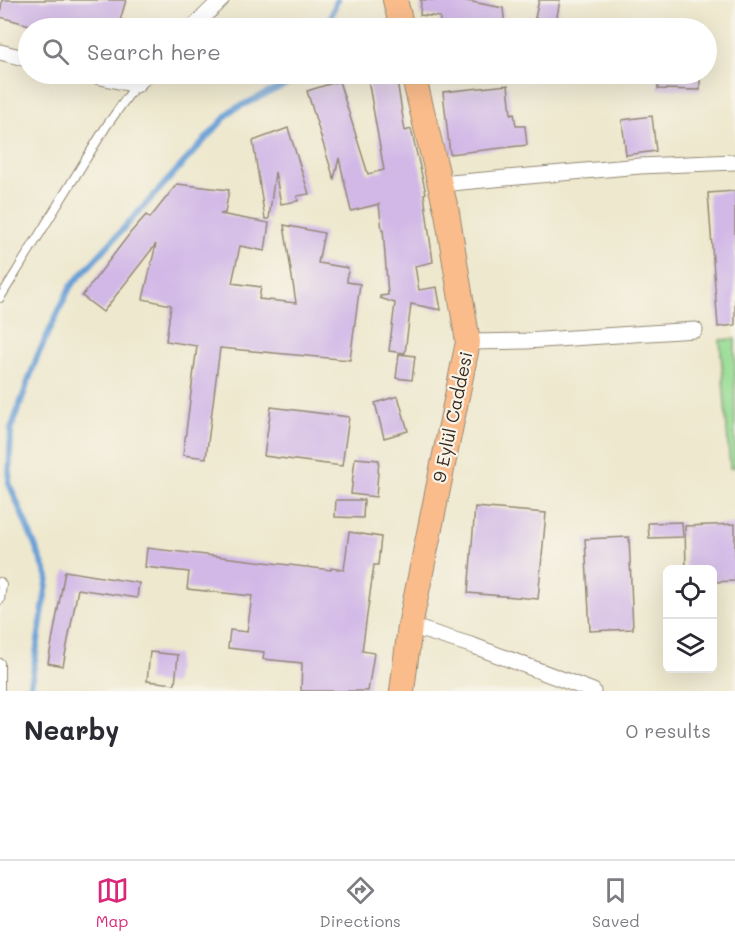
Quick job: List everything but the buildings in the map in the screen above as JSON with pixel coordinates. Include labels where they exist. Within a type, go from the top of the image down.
[{"type":"main road","points":[[395,0],[400,18]]},
{"type":"main road","name":"9 Eylül Caddesi","points":[[402,691],[410,626],[468,342],[447,213],[415,84]]},
{"type":"street","points":[[202,18],[221,0]]},
{"type":"street","points":[[0,52],[18,56]]},
{"type":"street","points":[[132,84],[136,85]]},
{"type":"street","points":[[440,184],[640,166],[735,162]]},
{"type":"street","points":[[468,342],[526,341],[695,330]]},
{"type":"street","points":[[410,626],[474,646],[593,691]]},
{"type":"lane","points":[[0,298],[107,125],[136,85]]},
{"type":"lane","points":[[0,582],[0,600]]},
{"type":"lane","points":[[0,663],[0,691]]},
{"type":"green space","points":[[735,339],[735,468],[730,468],[720,340]]},
{"type":"waterway","points":[[331,18],[337,0]]},
{"type":"waterway","points":[[30,691],[48,577],[9,483],[11,429],[37,357],[70,287],[232,110],[287,84]]}]
